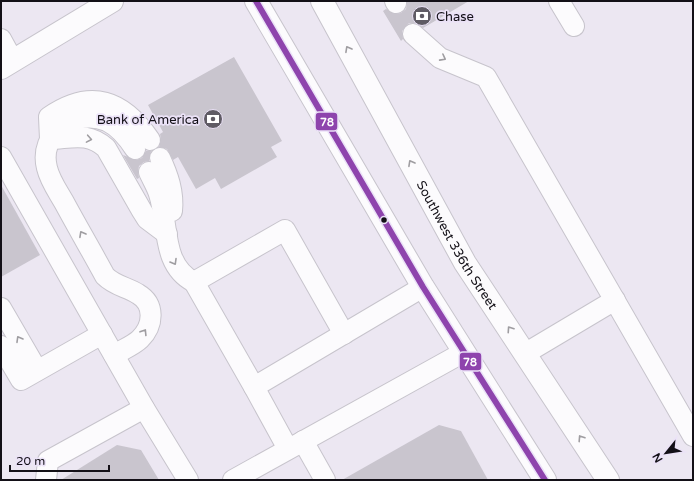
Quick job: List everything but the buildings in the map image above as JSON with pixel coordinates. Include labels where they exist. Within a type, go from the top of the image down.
[{"type":"main road","points":[[7,64],[112,1]]},
{"type":"main road","points":[[256,1],[423,287],[545,480]]},
{"type":"main road","name":"Southwest 336th Street","points":[[322,1],[465,263],[526,353],[608,480]]},
{"type":"lane","points":[[559,1],[574,26]]},
{"type":"lane","points":[[413,34],[440,58],[486,77],[693,436]]},
{"type":"lane","points":[[1,39],[7,64]]},
{"type":"lane","points":[[114,355],[140,339],[151,320],[150,308],[138,294],[115,284],[105,276],[50,178],[46,157],[50,139],[48,122],[49,117],[61,109],[78,102],[90,100],[103,101],[118,107],[130,115],[142,144]]},
{"type":"lane","points":[[50,139],[89,137],[98,141],[106,148],[144,215],[167,234]]},
{"type":"lane","points":[[1,157],[7,183],[102,334],[144,408],[188,480]]},
{"type":"lane","points":[[154,165],[169,180],[173,199],[167,234],[170,254],[180,273],[194,282],[254,387],[296,445],[325,480]]},
{"type":"lane","points":[[194,282],[286,230],[344,334]]},
{"type":"lane","points":[[254,387],[423,287]]},
{"type":"lane","points":[[526,353],[615,300]]},
{"type":"lane","points":[[1,308],[29,375]]},
{"type":"lane","points":[[29,375],[102,334]]},
{"type":"lane","points":[[1,346],[29,375]]},
{"type":"lane","points":[[232,480],[464,352]]},
{"type":"lane","points":[[46,480],[48,461],[144,408]]},
{"type":"transit line","name":"78","points":[[256,1],[423,287],[545,480]]},
{"type":"place","name":"Chase","points":[[422,16]]},
{"type":"place","name":"Bank of America","points":[[213,119]]}]
